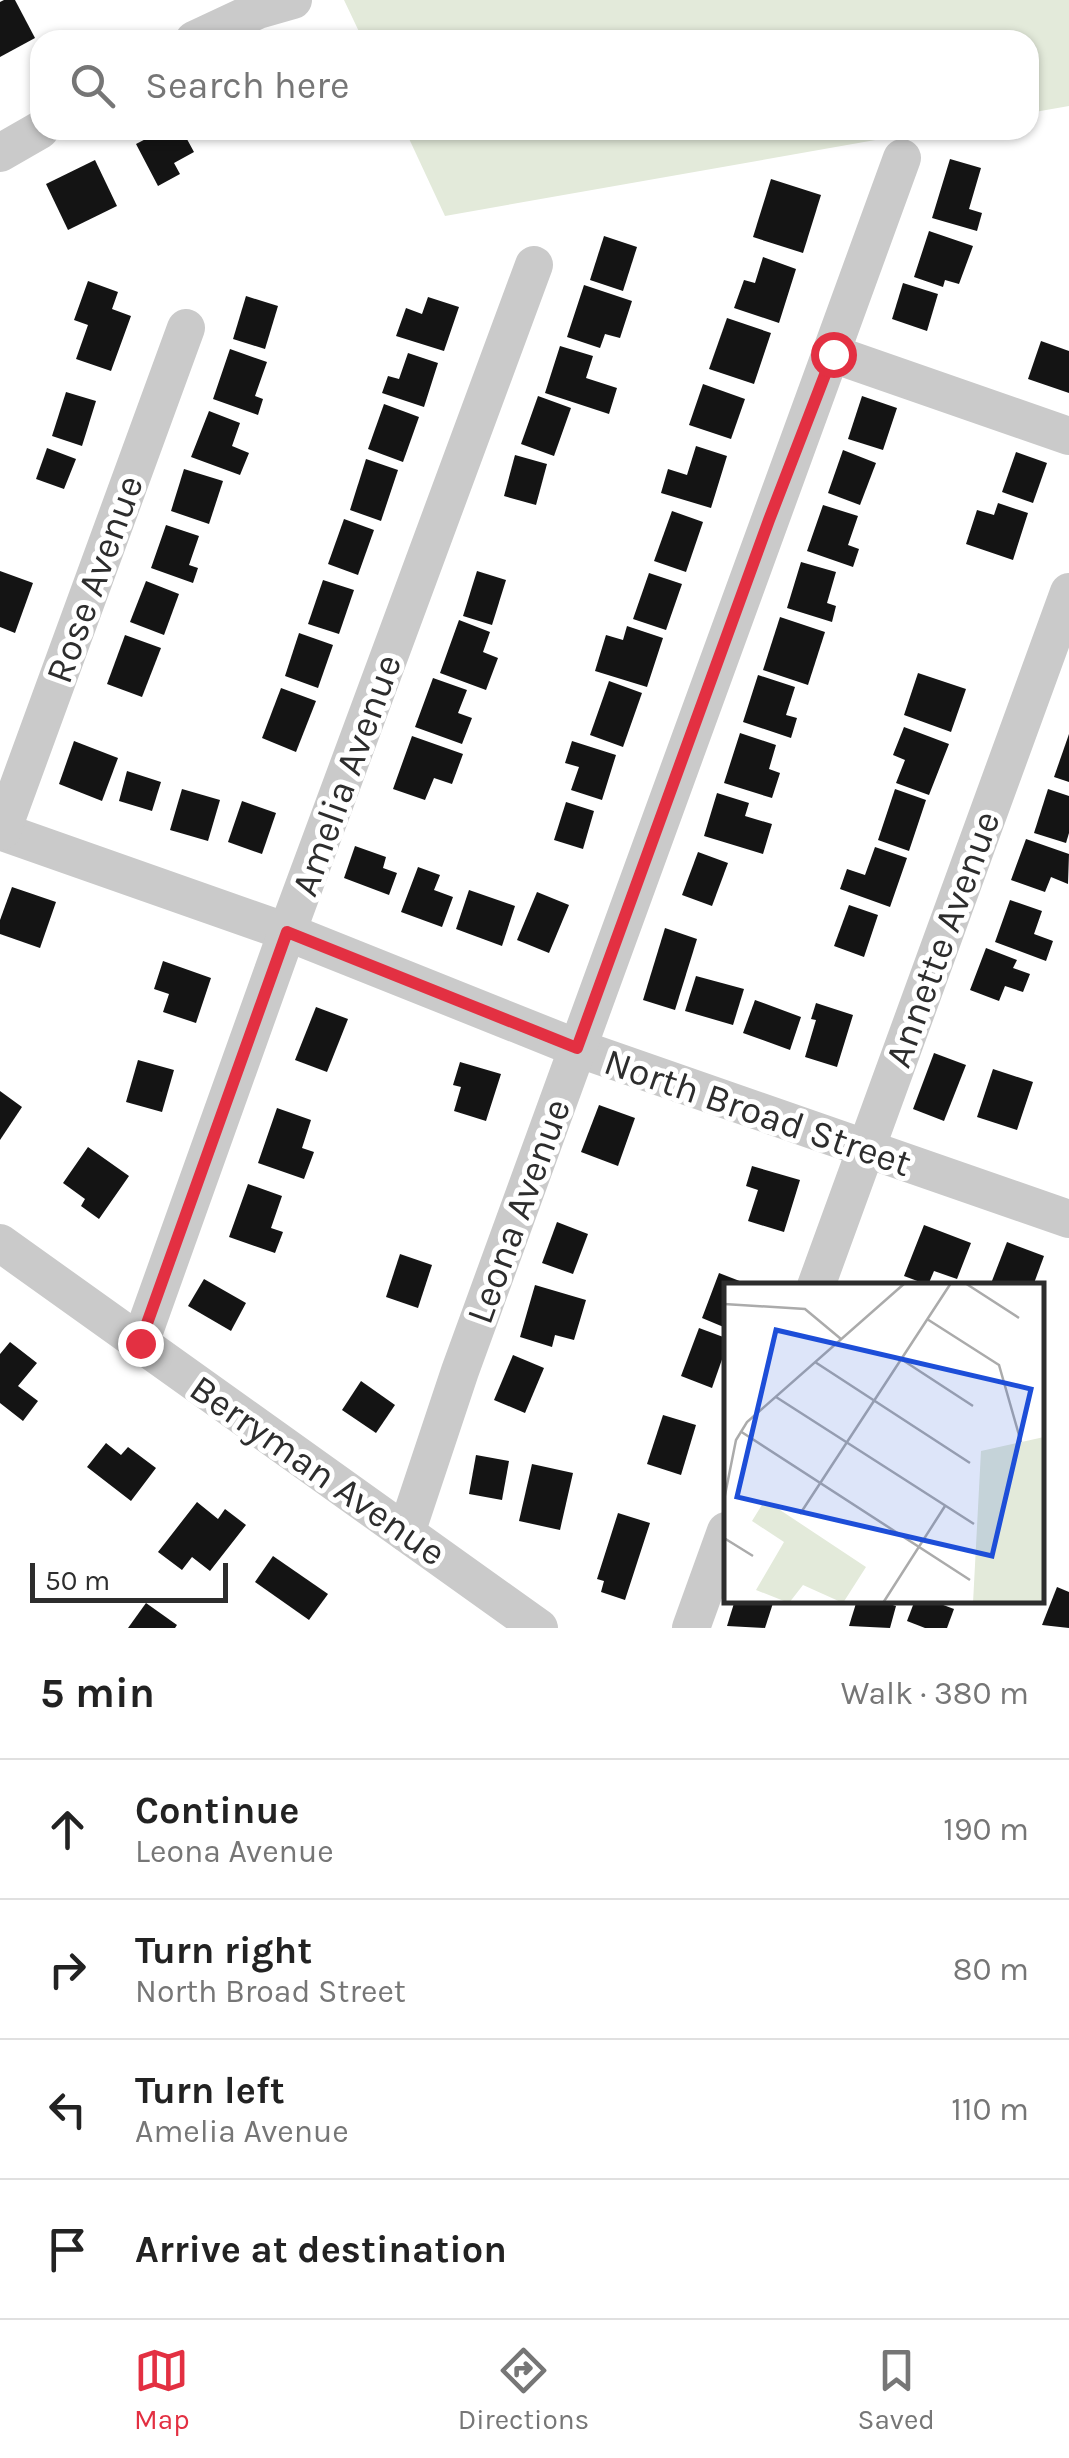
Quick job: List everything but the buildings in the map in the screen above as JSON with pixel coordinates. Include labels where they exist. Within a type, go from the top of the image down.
[{"type":"street","points":[[215,30],[258,10],[294,0]]},
{"type":"street","points":[[0,153],[30,136]]},
{"type":"street","name":"Leona Avenue","points":[[406,1532],[460,1371],[902,158]]},
{"type":"street","name":"Amelia Avenue","points":[[140,1343],[534,264]]},
{"type":"street","name":"Rose Avenue","points":[[1,831],[186,328]]},
{"type":"street","points":[[833,354],[1069,436]]},
{"type":"street","name":"Annette Avenue","points":[[817,1283],[1069,592]]},
{"type":"street","name":"North Broad Street","points":[[1,831],[287,932],[577,1048],[1069,1219]]},
{"type":"street","name":"Berryman Avenue","points":[[0,1243],[539,1628]]},
{"type":"street","points":[[691,1628],[724,1537]]},
{"type":"green space","points":[[344,0],[1069,0],[1069,106],[1039,111],[1039,30],[358,30]]},
{"type":"green space","points":[[410,140],[875,140],[445,216]]},
{"type":"route","points":[[140,1343],[287,932],[577,1048],[833,354]]}]
